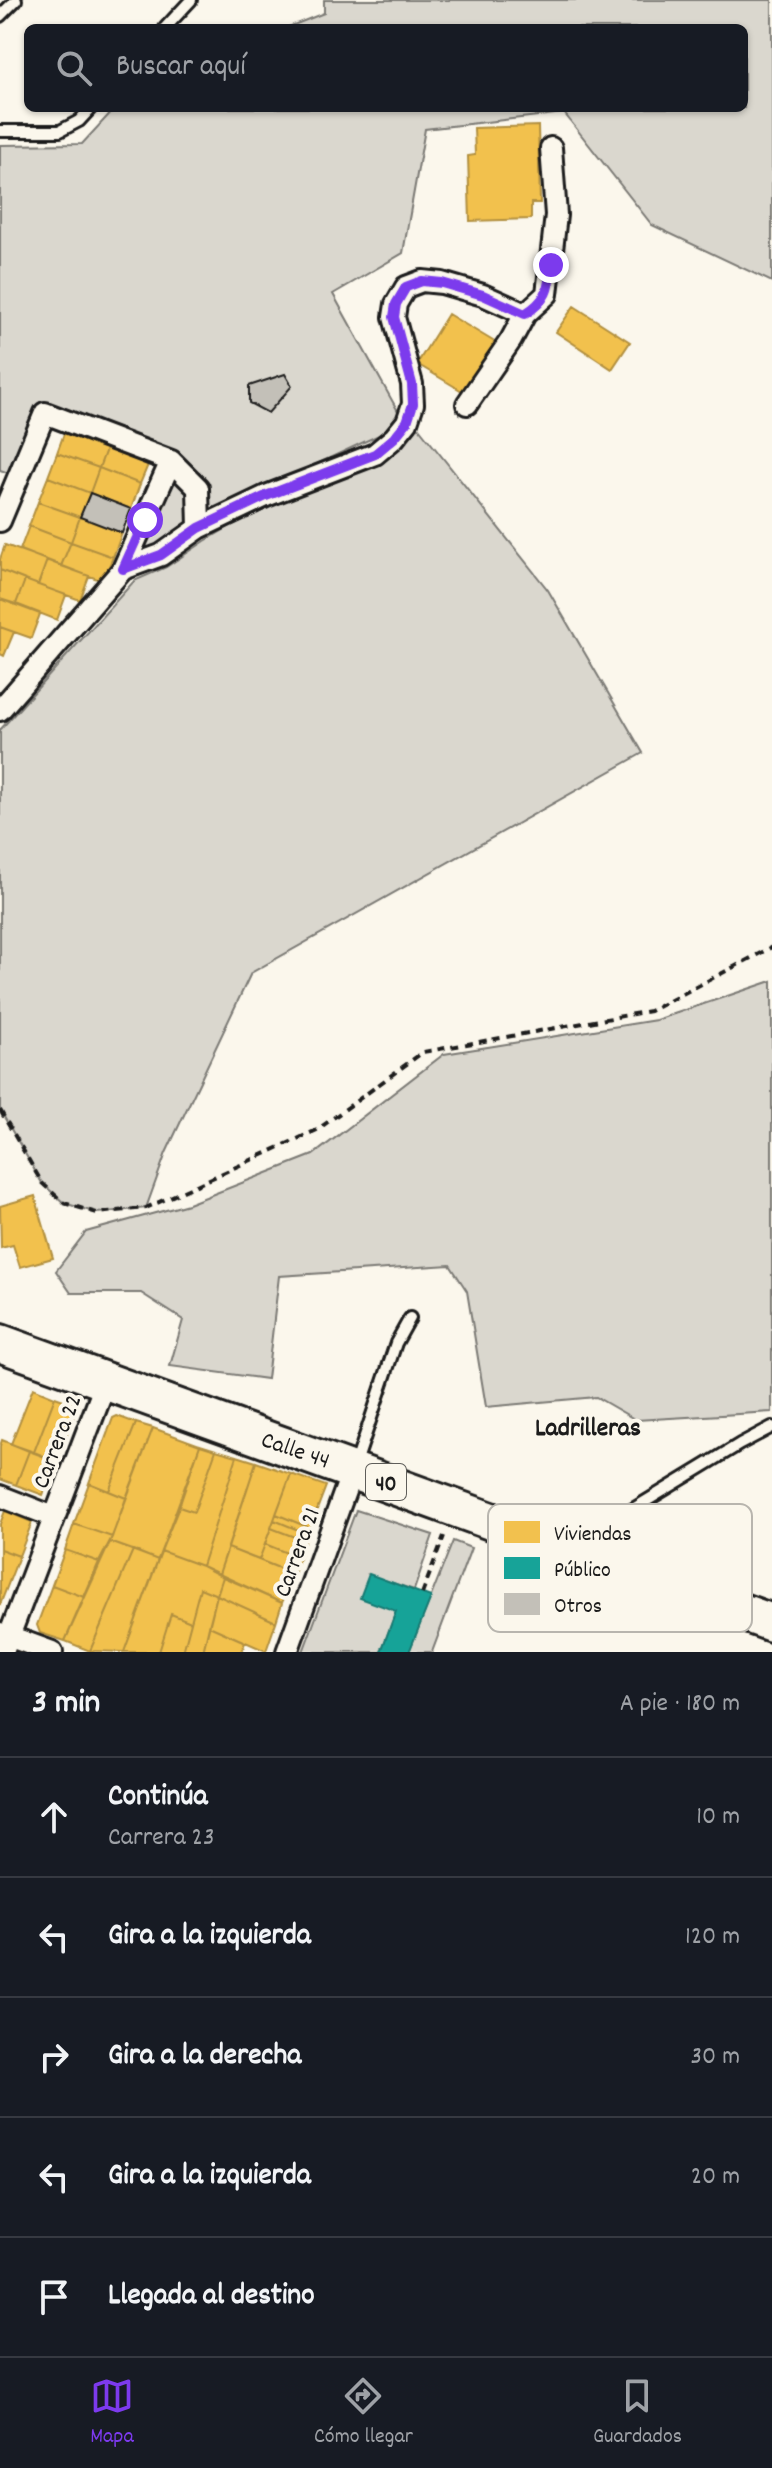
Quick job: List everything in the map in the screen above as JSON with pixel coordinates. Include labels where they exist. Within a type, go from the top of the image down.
[{"type":"highway","name":"Calle 44","points":[[0,1343],[488,1519]]},
{"type":"highway","name":"Calle 44","points":[[752,1616],[772,1623]]},
{"type":"street","points":[[467,404],[525,314],[547,294],[556,215],[551,148]]},
{"type":"street","points":[[123,569],[161,555],[199,528],[266,496],[375,454],[394,438],[407,422],[413,404],[412,384],[394,317],[396,304],[406,287],[422,281],[442,283],[483,295],[525,314]]},
{"type":"street","points":[[1,520],[8,483],[45,413],[171,461],[198,488],[199,528]]},
{"type":"street","points":[[0,710],[123,569],[171,461]]},
{"type":"street","name":"Carrera 22","points":[[4,1641],[106,1382]]},
{"type":"street","name":"Carrera 21","points":[[287,1652],[353,1469]]},
{"type":"street","points":[[0,1496],[54,1517]]},
{"type":"street","points":[[4,1641],[52,1652]]},
{"type":"lane","points":[[0,16],[16,0]]},
{"type":"lane","points":[[169,24],[191,0]]},
{"type":"lane","points":[[0,131],[60,131],[79,121],[87,112]]},
{"type":"lane","points":[[353,1469],[396,1343],[410,1318]]},
{"type":"lane","points":[[641,1504],[772,1427]]},
{"type":"path","points":[[0,1110],[42,1183],[64,1203],[97,1213],[146,1208],[317,1130],[423,1052],[650,1011],[772,947]]},
{"type":"path","points":[[422,1594],[455,1507]]},
{"type":"shaded area","points":[[324,0],[772,0],[772,282],[652,225],[564,113],[425,129],[403,253],[333,294],[399,413],[392,429],[211,513],[208,486],[176,453],[46,404],[39,405],[12,474],[0,470],[0,145],[82,144],[111,112],[748,112],[748,24],[296,24],[324,13]]},
{"type":"shaded area","points":[[415,423],[548,590],[643,753],[251,973],[166,1153],[146,1208],[97,1213],[64,1203],[42,1183],[0,1110],[0,730],[134,581],[166,567],[234,524],[318,484]]},
{"type":"shaded area","points":[[173,477],[190,491],[190,523],[159,545],[140,553]]},
{"type":"shaded area","points":[[772,981],[772,1412],[636,1420],[596,1397],[486,1407],[467,1291],[450,1265],[279,1276],[267,1379],[170,1366],[183,1320],[141,1293],[71,1293],[56,1271],[86,1232],[188,1204],[313,1155],[444,1054],[656,1020]]},
{"type":"shaded area","points":[[356,1510],[433,1535],[414,1590],[369,1575],[396,1611],[381,1652],[303,1652]]},
{"type":"shaded area","points":[[453,1541],[471,1548],[432,1652],[409,1652]]},
{"type":"building: Viviendas","points":[[538,126],[540,203],[531,203],[531,219],[470,221],[468,156],[475,155],[474,128]]},
{"type":"building: Viviendas","points":[[574,306],[630,342],[612,369],[556,332]]},
{"type":"building: Viviendas","points":[[448,314],[498,344],[467,394],[417,364]]},
{"type":"building: Viviendas","points":[[66,428],[108,444],[99,468],[57,453]]},
{"type":"building: Viviendas","points":[[108,444],[150,460],[140,484],[99,468]]},
{"type":"building: Viviendas","points":[[57,453],[99,468],[90,493],[48,477]]},
{"type":"building: Viviendas","points":[[99,468],[140,484],[131,509],[90,493]]},
{"type":"building: Viviendas","points":[[48,477],[90,493],[80,517],[38,502]]},
{"type":"building: Viviendas","points":[[38,502],[80,517],[71,542],[29,526]]},
{"type":"building: Viviendas","points":[[80,517],[122,533],[113,557],[71,542]]},
{"type":"building: Viviendas","points":[[29,526],[71,542],[61,566],[20,550]]},
{"type":"building: Viviendas","points":[[71,542],[113,557],[103,581],[61,566]]},
{"type":"building: Viviendas","points":[[5,545],[47,560],[38,585],[0,570]]},
{"type":"building: Viviendas","points":[[47,560],[89,576],[80,600],[38,585]]},
{"type":"building: Viviendas","points":[[0,570],[25,580],[16,604],[0,599]]},
{"type":"building: Viviendas","points":[[25,580],[66,595],[57,620],[16,604]]},
{"type":"building: Viviendas","points":[[0,599],[40,614],[31,638],[0,627]]},
{"type":"building: Viviendas","points":[[0,627],[14,632],[4,656],[0,654]]},
{"type":"building: Viviendas","points":[[35,1196],[53,1258],[20,1267],[13,1245],[1,1248],[0,1206]]},
{"type":"building: Viviendas","points":[[33,1388],[55,1397],[34,1452],[11,1444]]},
{"type":"building: Viviendas","points":[[55,1397],[78,1405],[56,1461],[34,1452]]},
{"type":"building: Viviendas","points":[[117,1416],[136,1423],[109,1491],[89,1483],[113,1418]]},
{"type":"building: Viviendas","points":[[136,1423],[153,1428],[126,1498],[109,1491]]},
{"type":"building: Viviendas","points":[[153,1428],[200,1445],[158,1560],[110,1542]]},
{"type":"building: Viviendas","points":[[2,1440],[29,1451],[16,1485],[0,1479]]},
{"type":"building: Viviendas","points":[[200,1445],[216,1450],[194,1512],[179,1507]]},
{"type":"building: Viviendas","points":[[216,1450],[237,1456],[202,1566],[161,1551],[179,1507],[194,1512]]},
{"type":"building: Viviendas","points":[[29,1451],[56,1461],[43,1495],[16,1485]]},
{"type":"building: Viviendas","points":[[237,1456],[256,1462],[219,1574],[202,1566]]},
{"type":"building: Viviendas","points":[[256,1462],[291,1474],[259,1560],[228,1548]]},
{"type":"building: Viviendas","points":[[291,1474],[326,1486],[310,1528],[276,1514]]},
{"type":"building: Viviendas","points":[[89,1483],[126,1498],[112,1537],[74,1524]]},
{"type":"building: Viviendas","points":[[5,1511],[32,1522],[19,1556],[0,1549],[0,1524]]},
{"type":"building: Viviendas","points":[[276,1514],[310,1528],[308,1534],[274,1520]]},
{"type":"building: Viviendas","points":[[274,1520],[308,1534],[305,1541],[271,1528]]},
{"type":"building: Viviendas","points":[[74,1524],[112,1537],[99,1562],[65,1550]]},
{"type":"building: Viviendas","points":[[271,1528],[305,1541],[299,1558],[265,1544]]},
{"type":"building: Viviendas","points":[[110,1542],[133,1550],[90,1651],[65,1641]]},
{"type":"building: Viviendas","points":[[265,1544],[299,1558],[294,1574],[259,1560]]},
{"type":"building: Viviendas","points":[[228,1548],[294,1574],[282,1603],[219,1574]]},
{"type":"building: Viviendas","points":[[0,1549],[19,1556],[0,1605]]},
{"type":"building: Viviendas","points":[[65,1550],[99,1562],[84,1597],[52,1585]]},
{"type":"building: Viviendas","points":[[133,1550],[158,1560],[124,1652],[90,1651]]},
{"type":"building: Viviendas","points":[[161,1551],[223,1577],[217,1595],[200,1588],[191,1622],[171,1614],[159,1652],[124,1652]]},
{"type":"building: Viviendas","points":[[223,1577],[282,1603],[276,1622],[217,1595]]},
{"type":"building: Viviendas","points":[[52,1585],[84,1597],[65,1641],[40,1633],[37,1625]]},
{"type":"building: Viviendas","points":[[200,1588],[217,1595],[203,1652],[183,1652]]},
{"type":"building: Viviendas","points":[[217,1595],[276,1622],[266,1651],[209,1626]]},
{"type":"building: Viviendas","points":[[171,1614],[191,1622],[183,1652],[159,1652]]},
{"type":"building: Viviendas","points":[[209,1626],[245,1642],[242,1652],[203,1652]]},
{"type":"building: Público","points":[[369,1574],[431,1597],[409,1652],[381,1652],[396,1611],[360,1598]]},
{"type":"building: Otros","points":[[285,374],[292,386],[268,413],[249,403],[249,386]]},
{"type":"building: Otros","points":[[90,493],[131,509],[122,533],[80,517]]},
{"type":"district","name":"Ladrilleras","points":[[588,1426]]},
{"type":"route","points":[[145,520],[123,569],[161,555],[199,528],[266,496],[375,454],[407,422],[413,404],[412,384],[394,317],[396,304],[406,287],[422,281],[442,283],[483,295],[525,314],[547,294],[551,265]]}]
